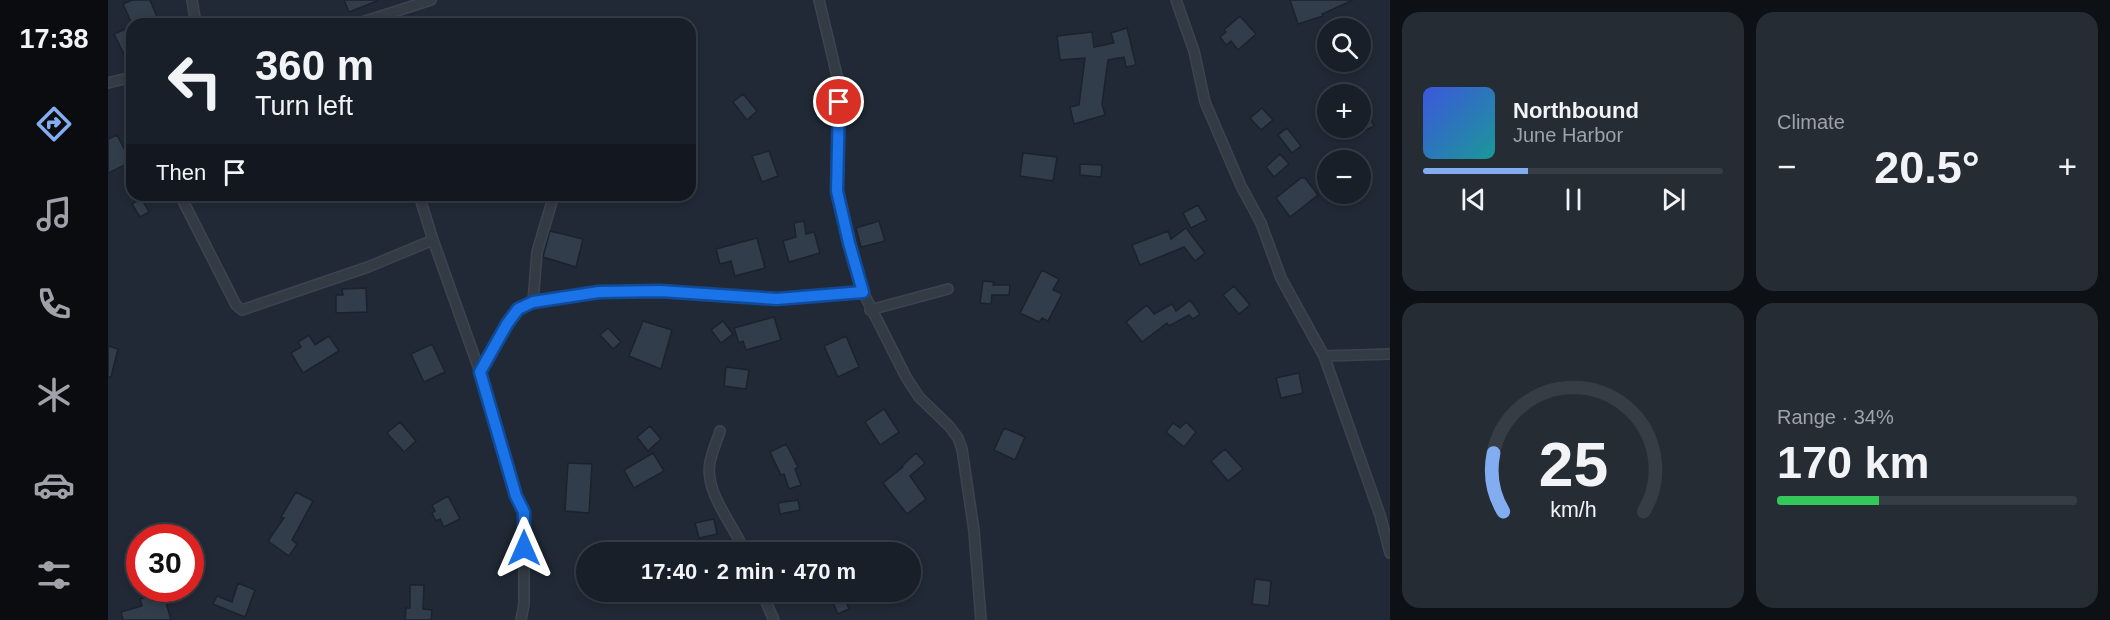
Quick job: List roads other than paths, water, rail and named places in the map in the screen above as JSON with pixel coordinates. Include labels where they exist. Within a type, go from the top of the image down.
[{"type":"street","points":[[192,0],[195,18]]},
{"type":"street","points":[[379,18],[431,0]]},
{"type":"street","points":[[819,0],[838,80],[837,191],[849,243],[870,310],[906,377],[920,397],[949,426],[958,438],[962,449],[974,531],[981,620]]},
{"type":"street","points":[[1176,0],[1194,51],[1205,102],[1241,186],[1262,223],[1281,278],[1324,356],[1380,515],[1390,553]]},
{"type":"street","points":[[108,83],[126,78]]},
{"type":"street","points":[[183,201],[236,305],[242,310],[368,267],[433,240]]},
{"type":"street","points":[[421,201],[480,372],[516,496],[524,512],[524,604],[521,620]]},
{"type":"street","points":[[533,302],[537,252],[552,201]]},
{"type":"street","points":[[870,310],[948,289]]},
{"type":"street","points":[[480,372],[518,309],[533,302],[599,292],[660,291],[777,299],[863,292]]},
{"type":"street","points":[[1324,356],[1390,354]]},
{"type":"street","points":[[720,431],[710,463],[710,476],[714,492],[740,542]]},
{"type":"street","points":[[766,602],[774,620]]}]
